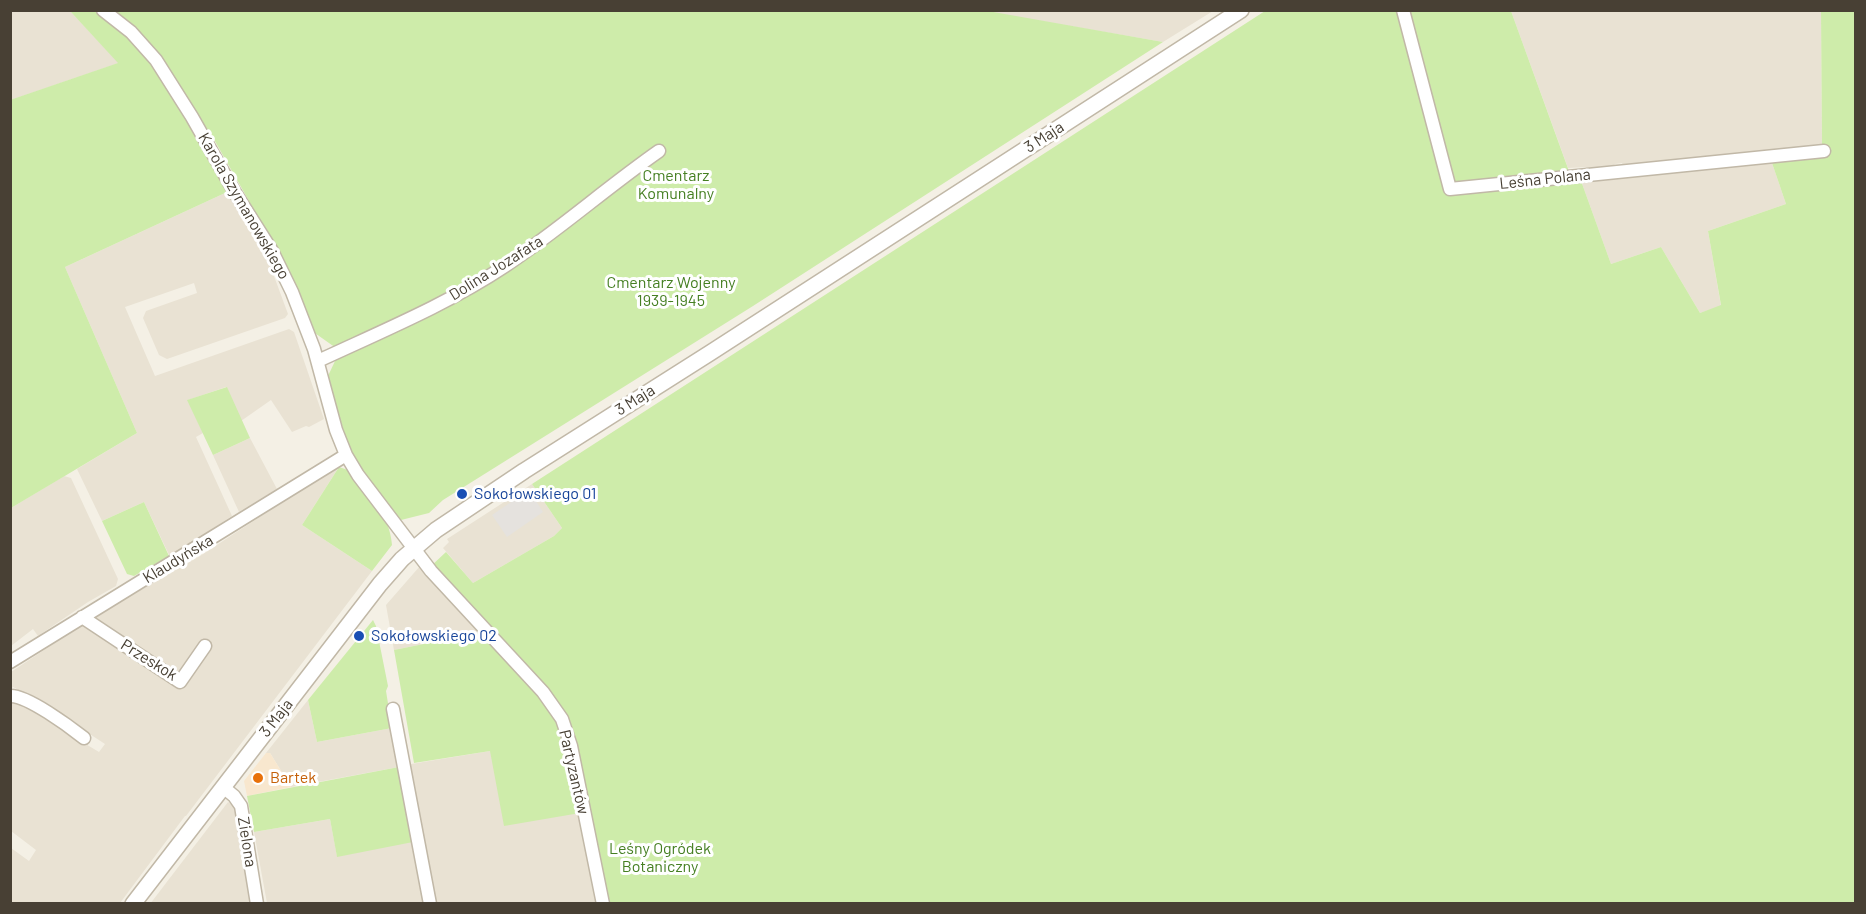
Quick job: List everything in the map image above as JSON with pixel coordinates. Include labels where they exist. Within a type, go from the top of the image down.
[{"type":"street","name":"Karola Szymanowskiego","points":[[103,10],[131,32],[156,60],[272,251],[303,319],[318,362],[326,400],[345,455],[414,549]]},
{"type":"street","name":"3 Maja","points":[[133,903],[380,584],[402,559],[439,528],[1240,10]]},
{"type":"street","name":"Leśna Polana","points":[[1403,10],[1450,189],[1824,151]]},
{"type":"street","name":"Dolina Jozafata","points":[[318,362],[471,287],[505,266],[565,224],[659,151]]},
{"type":"street","name":"Klaudyńska","points":[[10,662],[345,455]]},
{"type":"street","name":"Partyzantów","points":[[414,549],[431,572],[543,693],[562,719],[571,746],[603,903]]},
{"type":"street","name":"Przeskok","points":[[82,617],[180,682],[205,646]]},
{"type":"street","points":[[10,696],[22,697],[84,738]]},
{"type":"street","points":[[393,709],[430,903]]},
{"type":"street","name":"Zielona","points":[[223,787],[241,806],[257,903]]},
{"type":"shaded area","points":[[10,11],[70,11],[119,63],[11,100]]},
{"type":"shaded area","points":[[982,11],[1213,11],[1163,42]]},
{"type":"shaded area","points":[[1511,11],[1821,11],[1822,147],[1624,168],[1622,163],[1615,164],[1611,168],[1590,171],[1585,167],[1568,168]]},
{"type":"shaded area","points":[[1771,160],[1786,204],[1708,231],[1721,306],[1700,313],[1661,247],[1611,264],[1580,178]]},
{"type":"shaded area","points":[[225,193],[231,194],[264,249],[288,314],[285,318],[167,359],[159,355],[143,318],[146,311],[197,293],[194,283],[125,307],[155,376],[289,329],[294,332],[324,419],[292,432],[271,400],[241,421],[226,387],[188,400],[203,433],[196,437],[232,516],[170,557],[144,502],[102,521],[77,469],[137,433],[65,267]]},
{"type":"shaded area","points":[[250,438],[277,489],[239,512],[213,455]]},
{"type":"shaded area","points":[[336,467],[337,470],[302,525],[372,571],[120,903],[11,903],[11,848],[29,861],[36,850],[11,831],[11,699],[74,737],[78,742],[99,752],[105,744],[75,722],[13,687],[11,689],[11,672],[83,624],[182,688],[190,677],[180,675],[92,618],[200,556]]},
{"type":"shaded area","points":[[64,476],[71,478],[118,579],[116,586],[38,636],[33,629],[11,646],[11,508]]},
{"type":"shaded area","points":[[532,484],[562,528],[554,536],[473,583],[443,548],[449,542],[447,539]]},
{"type":"shaded area","points":[[529,490],[543,512],[507,537],[492,515]]},
{"type":"shaded area","points":[[420,566],[483,632],[394,650],[386,605]]},
{"type":"shaded area","points":[[308,700],[317,742],[392,728],[399,766],[490,751],[580,813],[596,903],[267,903],[254,832],[330,819],[337,856],[399,767],[291,787],[270,753],[266,753]]},
{"type":"shaded area","points":[[266,753],[270,753],[291,787],[247,796],[244,781]]},
{"type":"shaded area","points":[[228,802],[234,806],[251,903],[150,904]]},
{"type":"green space","points":[[982,10],[1163,42],[753,306],[443,500],[429,513],[401,520],[359,467],[350,450],[327,378],[336,359],[429,315],[428,303],[336,348],[312,331],[274,245],[212,136],[148,44],[110,11]]},
{"type":"green space","points":[[70,11],[95,11],[124,32],[148,60],[184,111],[231,194],[225,193],[65,267],[137,433],[11,508],[10,100],[118,63]]},
{"type":"green space","name":"Leśny Ogródek Botaniczny","points":[[1265,11],[1511,11],[1570,174],[1580,178],[1611,264],[1661,247],[1700,313],[1721,305],[1708,231],[1786,204],[1771,160],[1822,147],[1821,11],[1855,11],[1855,903],[610,903],[570,729],[430,567],[446,552],[473,583],[554,536],[562,528],[532,484]]},
{"type":"green space","points":[[227,387],[250,438],[213,455],[187,400]]},
{"type":"green space","points":[[339,467],[348,470],[370,496],[387,523],[392,545],[372,571],[302,525]]},
{"type":"green space","points":[[144,502],[169,556],[134,576],[127,574],[102,521]]},
{"type":"green space","points":[[373,620],[388,686],[386,691],[392,728],[317,742],[308,700]]},
{"type":"green space","points":[[483,632],[537,690],[565,733],[580,813],[504,826],[490,751],[414,763],[394,650]]},
{"type":"green space","points":[[399,767],[413,842],[337,857],[330,819],[254,832],[247,796]]},
{"type":"place","name":"Sokołowskiego 01","points":[[462,494]]},
{"type":"place","name":"Sokołowskiego 02","points":[[359,636]]},
{"type":"place","name":"Bartek","points":[[258,778]]},
{"type":"park label","name":"Cmentarz Komunalny","points":[[676,185]]},
{"type":"park label","name":"Cmentarz Wojenny 1939-1945","points":[[671,292]]}]
